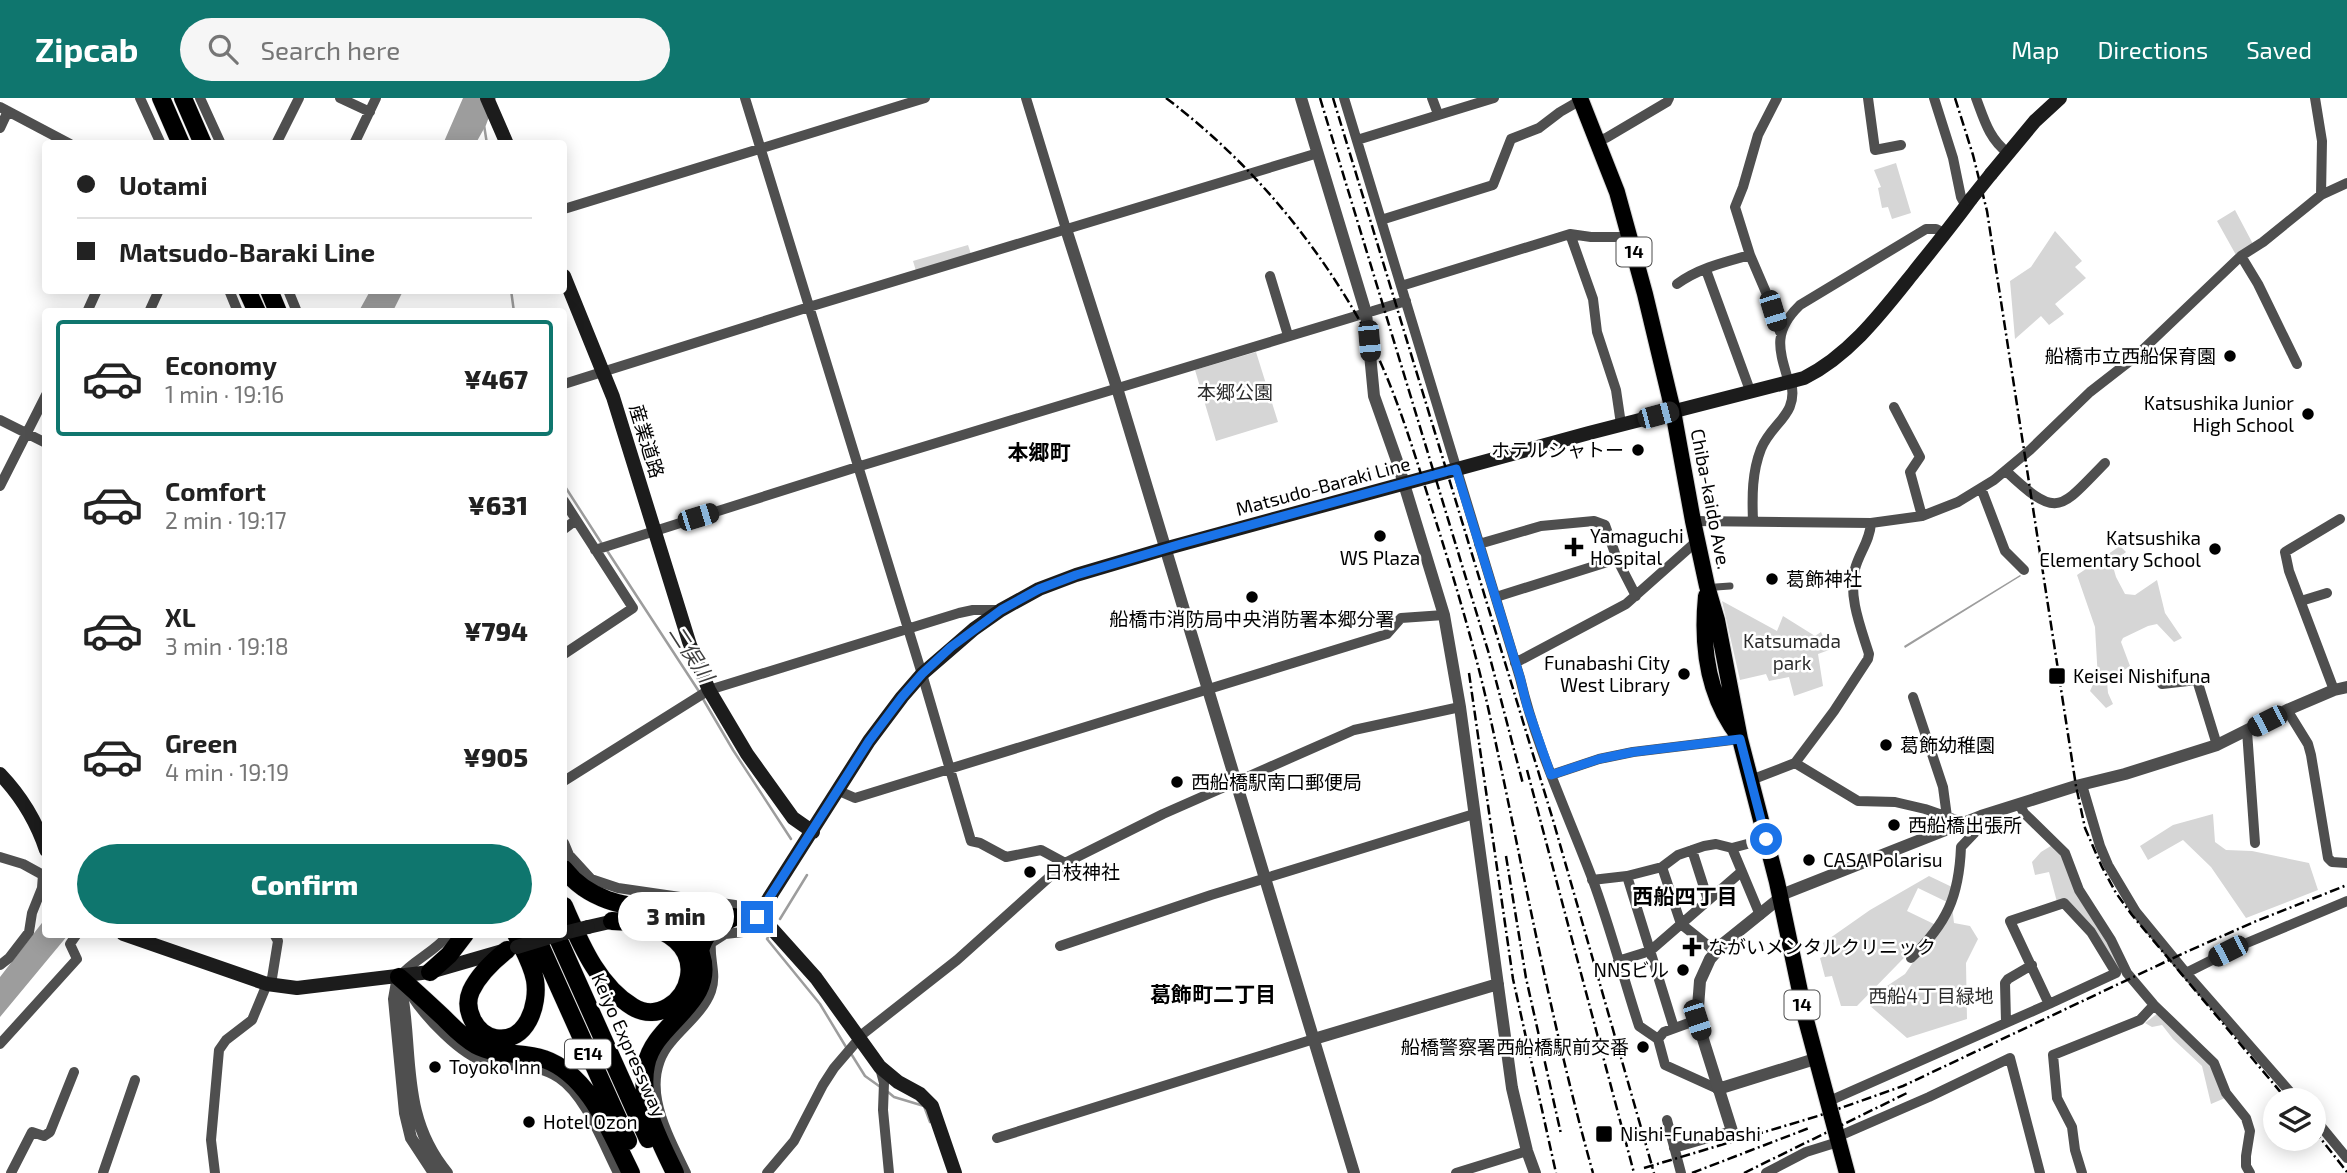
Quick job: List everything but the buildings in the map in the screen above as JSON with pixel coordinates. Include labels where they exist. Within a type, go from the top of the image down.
[{"type":"highway","points":[[161,98],[179,140]]},
{"type":"highway","points":[[183,98],[201,140]]},
{"type":"highway","name":"Chiba-kaido Ave.","points":[[1581,99],[1617,192],[1673,411],[1697,541],[1711,587],[1704,639],[1712,687],[1726,721],[1740,739],[1780,898],[1815,1059],[1847,1173]]},
{"type":"highway","points":[[567,872],[584,890],[600,898],[687,914]]},
{"type":"highway","points":[[567,913],[583,949],[595,968],[624,1000],[642,1011],[668,1007],[676,1001],[688,983],[690,971],[683,947],[659,928],[644,923],[612,921]]},
{"type":"highway","points":[[642,916],[683,928],[694,939],[700,951],[703,971],[699,992],[663,1033],[646,1065],[647,1098],[653,1125],[675,1173]]},
{"type":"highway","points":[[700,951],[707,934],[734,917]]},
{"type":"highway","points":[[430,972],[449,956],[462,938]]},
{"type":"highway","name":"Keiyo Expressway","points":[[537,938],[642,1173]]},
{"type":"highway","name":"Keiyo Expressway","points":[[562,938],[664,1173]]},
{"type":"highway","points":[[514,944],[535,979],[533,1013],[520,1031],[504,1038],[495,1038],[487,1035],[472,1021],[468,999],[477,979],[514,944]]},
{"type":"highway","points":[[399,977],[476,1045],[505,1054],[546,1060],[569,1074],[604,1119],[631,1173]]},
{"type":"main road","points":[[1969,202],[2035,121],[2060,98]]},
{"type":"main road","points":[[489,101],[505,140]]},
{"type":"main road","name":"Matsudo-Baraki Line","points":[[757,917],[884,719],[922,674],[959,641],[1001,610],[1051,584],[1164,549],[1621,424],[1790,382],[1818,371],[1866,329],[1969,202]]},
{"type":"main road","name":"産業道路","points":[[567,283],[626,434],[690,645],[709,690],[747,754],[793,818],[813,832]]},
{"type":"main road","points":[[0,775],[28,807],[42,839]]},
{"type":"main road","points":[[567,932],[642,916],[687,914],[757,917],[773,930],[803,963],[853,1048],[898,1082],[920,1094],[932,1106],[955,1173]]},
{"type":"main road","points":[[137,938],[267,984],[297,989],[430,972],[514,944],[542,938]]},
{"type":"street","points":[[140,98],[159,140]]},
{"type":"street","points":[[200,98],[219,140]]},
{"type":"street","points":[[277,140],[299,98]]},
{"type":"street","points":[[340,98],[370,112]]},
{"type":"street","points":[[356,140],[376,98]]},
{"type":"street","points":[[745,98],[971,841],[1006,857],[1041,850],[1065,863]]},
{"type":"street","points":[[567,208],[925,98]]},
{"type":"street","points":[[1026,98],[1117,388],[1354,1173]]},
{"type":"street","points":[[1301,98],[1370,312],[1374,396],[1444,615],[1460,706],[1512,1088],[1535,1173]]},
{"type":"street","points":[[1344,98],[1527,706],[1592,880],[1639,1026],[1658,1039],[1665,1065],[1718,1088],[1815,1059]]},
{"type":"street","points":[[1432,98],[1438,114]]},
{"type":"street","points":[[1357,140],[1494,98]]},
{"type":"street","points":[[1598,140],[1637,120],[1670,98]]},
{"type":"street","points":[[1753,521],[1755,468],[1769,433],[1782,420],[1794,400],[1782,359],[1780,332],[1735,207],[1758,135],[1777,98]]},
{"type":"street","points":[[1868,98],[1875,150],[1901,145]]},
{"type":"street","points":[[1934,98],[1953,158],[1961,197],[1969,202]]},
{"type":"street","points":[[1976,98],[1989,132],[2008,153]]},
{"type":"street","points":[[2315,98],[2322,141],[2321,195]]},
{"type":"street","points":[[1381,220],[1493,185],[1511,139],[1539,128],[1581,99]]},
{"type":"street","points":[[0,128],[4,109],[62,140]]},
{"type":"street","points":[[567,383],[1318,153]]},
{"type":"street","points":[[1693,521],[1871,523],[1922,516],[1958,502],[2006,471],[2090,392],[2135,357],[2241,256],[2263,242],[2321,195],[2347,183]]},
{"type":"street","points":[[1780,332],[1788,316],[1800,305],[1896,247],[1926,229],[1936,229],[1944,233]]},
{"type":"street","points":[[1401,286],[1570,234],[1629,237]]},
{"type":"street","points":[[1570,234],[1593,299],[1597,332],[1616,390],[1621,424]]},
{"type":"street","points":[[1677,284],[1688,276],[1720,263],[1751,255]]},
{"type":"street","points":[[2241,256],[2258,284],[2297,364]]},
{"type":"street","points":[[1706,270],[1748,385]]},
{"type":"street","points":[[1270,276],[1287,332]]},
{"type":"street","points":[[595,550],[858,467],[1406,301]]},
{"type":"street","points":[[0,486],[42,403]]},
{"type":"street","points":[[1894,407],[1920,457],[1910,472],[1922,516]]},
{"type":"street","points":[[0,420],[42,441]]},
{"type":"street","points":[[2006,471],[2038,499],[2056,504],[2067,501],[2105,463]]},
{"type":"street","points":[[1981,488],[2005,551],[2024,570]]},
{"type":"street","points":[[567,506],[633,608],[567,652]]},
{"type":"street","points":[[1674,1148],[1732,1131],[1697,1020],[1700,981],[1724,943],[1793,888],[1981,816],[2217,745],[2287,710],[2340,688],[2301,601],[2285,552],[2340,519]]},
{"type":"street","points":[[567,527],[576,520]]},
{"type":"street","points":[[1479,544],[1541,526],[1594,521],[1605,525],[1617,559],[1636,596]]},
{"type":"street","points":[[1751,779],[1795,763],[1868,659],[1869,654],[1854,602],[1853,580],[1855,566],[1870,534],[1871,523]]},
{"type":"street","points":[[1515,663],[1626,604],[1697,541]]},
{"type":"street","points":[[1496,597],[1617,559]]},
{"type":"street","points":[[1711,587],[1730,586]]},
{"type":"street","points":[[2301,601],[2327,593]]},
{"type":"street","points":[[567,779],[709,690],[907,628],[973,610],[1001,610]]},
{"type":"street","points":[[839,791],[855,798],[1387,635],[1401,618],[1444,615]]},
{"type":"street","points":[[2162,684],[2197,680],[2217,745]]},
{"type":"street","points":[[1913,697],[1942,787],[1947,817]]},
{"type":"street","points":[[766,1173],[794,1141],[815,1098],[834,1068],[869,1029],[957,960],[1065,863],[1234,781],[1354,730],[1460,706]]},
{"type":"street","points":[[2287,710],[2308,744],[2328,858],[2332,862],[2347,863]]},
{"type":"street","points":[[2247,730],[2255,843]]},
{"type":"street","points":[[1551,775],[1599,759],[1633,752],[1740,739]]},
{"type":"street","points":[[1795,763],[1858,801],[1895,802],[1965,823]]},
{"type":"street","points":[[2082,785],[2092,827],[2108,864],[2136,912],[2287,1088]]},
{"type":"street","points":[[2019,804],[2027,816],[2065,853],[2078,890],[2111,940],[2127,973],[2154,1004],[2214,1063],[2226,1093],[2246,1118],[2250,1130],[2246,1156],[2246,1166],[2250,1173]]},
{"type":"street","points":[[1060,946],[1265,878],[1474,814]]},
{"type":"street","points":[[1911,958],[1938,927],[1950,908],[1957,891],[1961,847],[1981,826],[1981,816]]},
{"type":"street","points":[[1592,880],[1627,876],[1662,867],[1678,855],[1716,844],[1732,848],[1766,839]]},
{"type":"street","points":[[1732,848],[1760,915]]},
{"type":"street","points":[[567,850],[591,879],[618,888],[735,905],[757,917],[759,921],[752,931],[725,934],[711,943],[714,974],[711,990],[698,1012],[662,1055],[656,1068],[656,1099],[686,1173]]},
{"type":"street","points":[[1692,850],[1708,900]]},
{"type":"street","points":[[0,856],[42,874]]},
{"type":"street","points":[[1662,867],[1681,924],[1716,952]]},
{"type":"street","points":[[1618,961],[1650,951],[1741,872]]},
{"type":"street","points":[[1627,876],[1674,1028]]},
{"type":"street","points":[[0,965],[9,958],[29,932],[32,913],[42,888]]},
{"type":"street","points":[[2186,973],[2242,945],[2347,901]]},
{"type":"street","points":[[1827,1101],[2049,1004],[2116,973],[2091,932],[2064,903],[2010,922],[2049,1004]]},
{"type":"street","points":[[0,1044],[77,959],[70,944],[74,938]]},
{"type":"street","points":[[215,1173],[211,1140],[219,1050],[226,1040],[252,1020],[272,978],[278,946],[276,938]]},
{"type":"street","points":[[434,1173],[411,1138],[405,1113],[394,999],[399,977],[407,967],[445,938]]},
{"type":"street","points":[[2006,1021],[2005,983],[2032,965]]},
{"type":"street","points":[[399,977],[404,998],[417,1121],[428,1146],[447,1173]]},
{"type":"street","points":[[399,977],[418,1006],[454,1042],[475,1058],[493,1063],[529,1066],[558,1077],[569,1086],[585,1108],[618,1173]]},
{"type":"street","points":[[997,1138],[1498,984]]},
{"type":"street","points":[[2067,1173],[2081,1172],[2072,1127],[2057,1098],[2053,1055],[2140,1020],[2154,1004]]},
{"type":"street","points":[[1658,1039],[1661,1033],[1697,1020]]},
{"type":"street","points":[[1766,1173],[2010,1058],[2040,1173]]},
{"type":"street","points":[[880,1067],[884,1083],[883,1110],[888,1173]]},
{"type":"street","points":[[11,1173],[32,1132],[44,1136],[50,1132],[74,1072]]},
{"type":"street","points":[[103,1173],[135,1080]]},
{"type":"street","points":[[1667,1120],[1681,1173]]},
{"type":"street","points":[[2326,1132],[2347,1157]]},
{"type":"street","points":[[1456,1173],[1527,1151]]},
{"type":"green space","points":[[1896,163],[1911,213],[1892,219],[1888,207],[1882,208],[1878,188],[1881,187],[1874,170]]},
{"type":"green space","points":[[2235,210],[2253,244],[2236,255],[2217,221]]},
{"type":"green space","points":[[2055,231],[2082,261],[2075,267],[2086,278],[2055,304],[2064,314],[2049,325],[2041,316],[2015,339],[2010,281],[2031,267]]},
{"type":"green space","points":[[968,245],[971,254],[916,271],[913,261]]},
{"type":"green space","name":"本郷公園","points":[[1256,352],[1278,422],[1216,441],[1195,370]]},
{"type":"green space","points":[[2120,546],[2126,552],[2112,563],[2125,594],[2135,595],[2157,580],[2165,613],[2182,638],[2174,642],[2157,624],[2123,638],[2121,642],[2130,666],[2107,682],[2113,704],[2106,708],[2090,691],[2095,680],[2098,680],[2095,627],[2077,575]]},
{"type":"green space","name":"Katsumada park","points":[[1722,601],[1777,631],[1783,616],[1815,636],[1821,632],[1829,650],[1818,654],[1823,686],[1794,696],[1789,677],[1769,681],[1766,674],[1740,680]]},
{"type":"green space","points":[[2213,814],[2215,842],[2226,850],[2252,851],[2309,863],[2318,890],[2246,918],[2211,867],[2183,840],[2148,860],[2140,846],[2173,825]]},
{"type":"green space","points":[[2054,844],[2124,971],[2118,973],[2093,930],[2057,902],[2049,872],[2035,875],[2032,862]]},
{"type":"green space","points":[[1929,876],[1952,887],[1947,902],[1918,888],[1907,911],[1936,925],[1857,1006],[1841,1006],[1832,976],[1825,977],[1820,958],[1827,955],[1823,943],[1870,910]]},
{"type":"green space","name":"西船4丁目緑地","points":[[1952,906],[1954,923],[1970,926],[1978,939],[1966,963],[1967,1019],[1907,1038],[1869,1005],[1875,994],[1905,974]]},
{"type":"green space","points":[[2158,1013],[2213,1067],[2225,1098],[2211,1104],[2202,1066],[2162,1025],[2152,1027],[2145,1023]]},
{"type":"shaded area","points":[[463,98],[496,98],[478,140],[445,140]]},
{"type":"shaded area","points":[[368,294],[402,294],[394,308],[361,308]]},
{"type":"shaded area","points":[[2021,576],[1905,648],[1904,646]]},
{"type":"shaded area","points":[[42,923],[42,938],[66,938],[0,1017],[0,977]]},
{"type":"waterway","name":"二俣川","points":[[484,125],[486,140]]},
{"type":"waterway","name":"二俣川","points":[[512,294],[513,308]]},
{"type":"waterway","name":"二俣川","points":[[567,490],[602,544]]},
{"type":"waterway","name":"二俣川","points":[[606,549],[700,693]]},
{"type":"waterway","name":"二俣川","points":[[703,699],[791,839]]},
{"type":"waterway","name":"二俣川","points":[[780,919],[807,875]]},
{"type":"waterway","name":"二俣川","points":[[770,934],[767,939],[820,1004],[846,1047]]},
{"type":"waterway","name":"二俣川","points":[[850,1052],[865,1076],[879,1086]]},
{"type":"waterway","name":"二俣川","points":[[888,1092],[894,1097],[924,1106],[930,1122]]},
{"type":"railway","points":[[1166,98],[1248,170],[1296,225],[1357,316],[1391,388],[1442,540],[1479,669],[1551,1004],[1593,1173]]},
{"type":"railway","points":[[1320,98],[1489,654],[1523,784]]},
{"type":"railway","points":[[1333,98],[1553,820],[1654,1173]]},
{"type":"railway","points":[[1955,98],[1987,211],[2076,786],[2085,828],[2116,893],[2132,915],[2277,1088]]},
{"type":"railway","points":[[1469,673],[1513,979],[1556,1173]]},
{"type":"railway","points":[[1527,770],[1634,1173]]},
{"type":"railway","points":[[1506,856],[1526,978],[1561,1134]]},
{"type":"railway","points":[[1644,1168],[1818,1116],[1903,1086],[2184,953],[2347,885]]},
{"type":"railway","points":[[1744,1173],[1907,1093]]},
{"type":"railway","points":[[1692,1173],[1809,1128]]},
{"type":"railway","points":[[2326,1145],[2347,1172]]},
{"type":"place","name":"船橋市立西船保育園","points":[[2230,356]]},
{"type":"place","name":"Katsushika Junior High School","points":[[2308,414]]},
{"type":"place","name":"ホテルシャトー","points":[[1638,450]]},
{"type":"place","name":"WS Plaza","points":[[1380,536]]},
{"type":"place","name":"Yamaguchi Hospital","points":[[1574,547]]},
{"type":"place","name":"Katsushika Elementary School","points":[[2215,549]]},
{"type":"place","name":"葛飾神社","points":[[1772,579]]},
{"type":"place","name":"船橋市消防局中央消防署本郷分署","points":[[1252,597]]},
{"type":"place","name":"Funabashi City West Library","points":[[1684,674]]},
{"type":"place","name":"Keisei Nishifuna","points":[[2057,676]]},
{"type":"place","name":"葛飾幼稚園","points":[[1886,745]]},
{"type":"place","name":"西船橋駅南口郵便局","points":[[1177,782]]},
{"type":"place","name":"西船橋出張所","points":[[1894,825]]},
{"type":"place","name":"CASA Polarisu","points":[[1809,860]]},
{"type":"place","name":"日枝神社","points":[[1030,872]]},
{"type":"place","name":"ながいメンタルクリニック","points":[[1692,947]]},
{"type":"place","name":"NNSビル","points":[[1683,970]]},
{"type":"place","name":"船橋警察署西船橋駅前交番","points":[[1643,1047]]},
{"type":"place","name":"Toyoko Inn","points":[[435,1067]]},
{"type":"place","name":"Hotel Ozon","points":[[529,1122]]},
{"type":"place","name":"Nishi-Funabashi","points":[[1604,1134]]},
{"type":"district","name":"本郷町","points":[[1039,453]]},
{"type":"district","name":"西船四丁目","points":[[1685,897]]},
{"type":"district","name":"葛飾町二丁目","points":[[1213,995]]},
{"type":"route","points":[[757,917],[884,719],[922,674],[951,647],[1001,610],[1039,589],[1076,575],[1456,469],[1527,706],[1551,775],[1599,759],[1633,752],[1740,739],[1766,839]]}]
